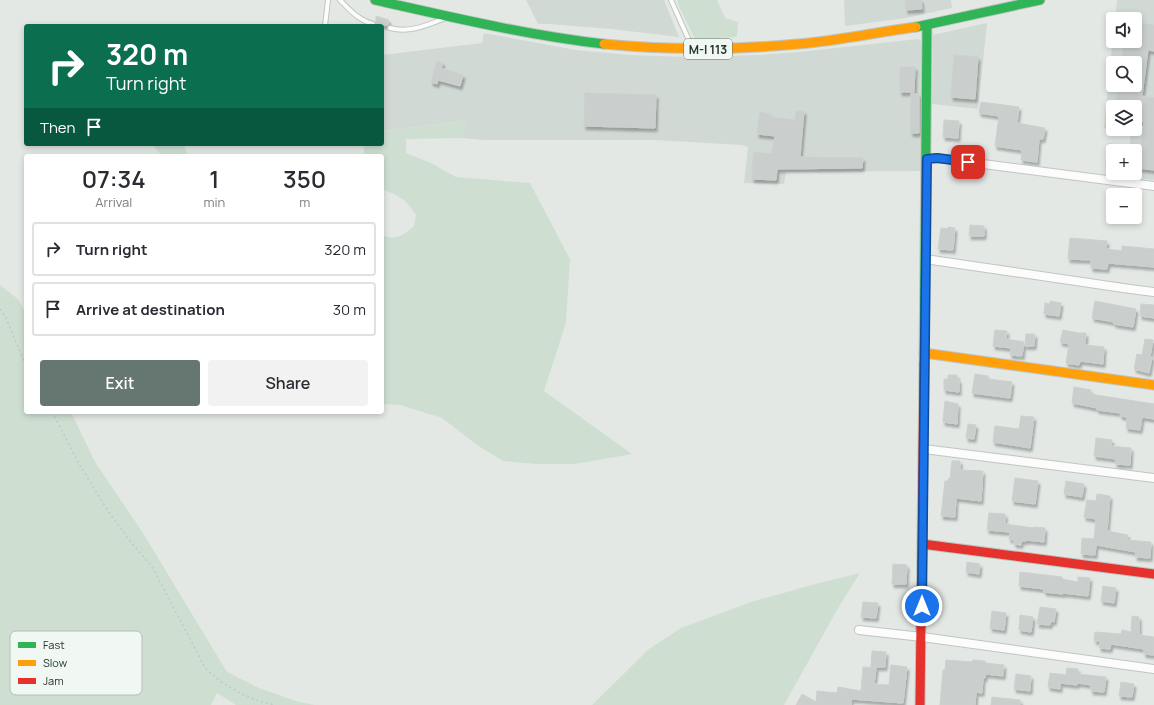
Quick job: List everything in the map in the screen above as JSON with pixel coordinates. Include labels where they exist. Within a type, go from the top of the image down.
[{"type":"street","name":"M-I 113","points":[[375,0],[560,39],[626,46],[693,49],[799,44],[927,25],[1040,0]]},
{"type":"street","points":[[920,705],[926,258],[927,25]]},
{"type":"street","points":[[927,159],[937,158],[1154,186]]},
{"type":"street","points":[[926,258],[1154,292]]},
{"type":"street","points":[[924,353],[1154,385]]},
{"type":"street","points":[[924,448],[1154,478]]},
{"type":"street","points":[[922,544],[1154,574]]},
{"type":"street","points":[[859,630],[922,637],[1154,669]]},
{"type":"lane","points":[[325,24],[328,0]]},
{"type":"lane","points":[[340,0],[354,15],[364,22],[372,24]]},
{"type":"lane","points":[[671,0],[693,49]]},
{"type":"lane","points":[[390,28],[399,30],[420,28],[449,16]]},
{"type":"path","points":[[0,309],[5,316],[24,361]]},
{"type":"path","points":[[53,414],[79,464],[106,508],[153,568],[205,668],[220,682],[240,693],[259,702],[276,705]]},
{"type":"shaded area","points":[[526,0],[664,0],[679,37],[611,29],[538,24]]},
{"type":"shaded area","points":[[844,0],[951,0],[952,8],[906,18],[845,26]]},
{"type":"shaded area","points":[[1117,0],[1154,0],[1154,180],[1142,179],[1142,144],[1130,144],[1130,136],[1142,136],[1142,100],[1107,100],[1108,92],[1142,92],[1142,56],[1111,56],[1112,48],[1142,48],[1142,12],[1116,12]]},
{"type":"shaded area","points":[[987,23],[978,109],[932,104],[933,35]]},
{"type":"shaded area","points":[[484,33],[576,50],[629,55],[687,57],[760,55],[799,52],[918,39],[921,41],[921,171],[786,172],[784,184],[744,183],[748,147],[742,145],[655,140],[483,140],[461,138],[465,121],[384,131],[384,55],[482,43]]},
{"type":"shaded area","points":[[1106,108],[1106,128],[1104,128]]},
{"type":"green space","points":[[677,0],[717,0],[725,18],[738,22],[737,37],[695,39]]},
{"type":"green space","points":[[465,121],[461,138],[406,139],[406,153],[431,163],[456,177],[530,183],[570,259],[566,323],[544,391],[632,454],[575,464],[536,464],[503,461],[477,445],[442,418],[400,405],[384,404],[384,236],[395,237],[407,232],[414,226],[416,215],[409,205],[402,199],[384,190],[384,154],[365,154],[363,146],[384,146],[384,131]]},
{"type":"green space","points":[[154,146],[185,146],[187,154],[160,154]]},
{"type":"green space","points":[[0,285],[18,299],[24,310],[24,414],[72,414],[95,462],[143,533],[227,672],[259,688],[299,702],[315,705],[236,705],[217,693],[211,705],[0,705]]},
{"type":"green space","points":[[860,573],[837,610],[784,705],[592,705],[649,649],[681,628],[751,602]]},
{"type":"building","points":[[905,0],[921,0],[922,9],[906,10]]},
{"type":"building","points":[[376,16],[389,20],[388,25],[376,24]]},
{"type":"building","points":[[1142,24],[1154,25],[1154,51],[1148,50],[1142,96],[1154,98],[1154,170],[1142,168],[1141,144],[1144,122],[1142,122],[1142,100],[1117,100],[1117,92],[1142,92],[1142,56],[1122,56],[1123,48],[1142,48]]},
{"type":"building","points":[[954,55],[978,57],[975,99],[951,97]]},
{"type":"building","points":[[437,61],[443,63],[441,68],[463,75],[460,86],[438,80],[437,84],[431,82]]},
{"type":"building","points":[[900,67],[915,67],[914,92],[900,92]]},
{"type":"building","points":[[585,93],[656,95],[655,128],[584,126]]},
{"type":"building","points":[[911,93],[919,94],[919,133],[911,133]]},
{"type":"building","points":[[981,102],[1019,107],[1017,123],[1045,128],[1043,139],[1039,139],[1037,162],[1021,160],[1022,150],[995,146],[999,116],[979,113]]},
{"type":"building","points":[[796,111],[804,111],[800,157],[863,158],[862,168],[777,169],[776,180],[752,179],[754,152],[772,154],[775,136],[757,134],[760,112],[770,114],[770,117],[795,120]]},
{"type":"building","points":[[944,120],[959,121],[958,138],[943,137]]},
{"type":"building","points":[[970,225],[984,226],[984,236],[969,236]]},
{"type":"building","points":[[948,227],[955,228],[953,250],[938,249],[941,228],[948,229]]},
{"type":"building","points":[[1070,238],[1107,241],[1106,249],[1122,251],[1122,246],[1154,249],[1154,267],[1108,263],[1107,269],[1091,268],[1091,260],[1068,259]]},
{"type":"building","points":[[1050,301],[1061,303],[1059,316],[1044,314],[1045,303],[1050,304]]},
{"type":"building","points":[[1095,301],[1136,309],[1133,327],[1092,318]]},
{"type":"building","points":[[1141,304],[1154,305],[1154,318],[1140,316]]},
{"type":"building","points":[[995,330],[1007,331],[1006,339],[1024,342],[1022,356],[1010,355],[1011,348],[993,346]]},
{"type":"building","points":[[1063,330],[1086,333],[1085,345],[1104,347],[1103,364],[1080,361],[1079,365],[1066,363],[1069,344],[1060,342]]},
{"type":"building","points":[[1026,334],[1035,334],[1034,346],[1025,346]]},
{"type":"building","points":[[1145,339],[1153,340],[1149,373],[1134,369],[1137,354],[1142,355]]},
{"type":"building","points":[[975,374],[988,376],[988,379],[1012,382],[1010,398],[972,393]]},
{"type":"building","points":[[948,375],[957,375],[957,379],[959,380],[959,392],[944,390],[944,379],[948,379]]},
{"type":"building","points":[[1074,387],[1091,390],[1090,394],[1154,404],[1154,419],[1142,417],[1140,430],[1126,428],[1127,417],[1120,416],[1121,413],[1097,410],[1097,408],[1072,403]]},
{"type":"building","points":[[945,401],[958,404],[957,424],[943,422]]},
{"type":"building","points":[[1021,416],[1034,417],[1030,448],[993,442],[995,426],[1019,429]]},
{"type":"building","points":[[968,424],[976,425],[974,439],[966,438]]},
{"type":"building","points":[[1096,438],[1112,440],[1111,446],[1131,448],[1130,465],[1115,464],[1116,459],[1094,456]]},
{"type":"building","points":[[952,461],[960,461],[960,470],[983,471],[981,501],[956,498],[955,517],[941,516],[945,481],[948,481],[949,478],[950,479]]},
{"type":"building","points":[[1015,478],[1038,481],[1035,504],[1012,501]]},
{"type":"building","points":[[1066,481],[1084,484],[1082,497],[1064,494]]},
{"type":"building","points":[[1097,494],[1110,496],[1107,531],[1128,535],[1127,540],[1151,542],[1150,558],[1135,557],[1136,552],[1096,545],[1095,555],[1081,554],[1082,538],[1094,539],[1096,519],[1084,517],[1087,500],[1096,501]]},
{"type":"building","points":[[989,513],[1005,514],[1005,524],[1045,528],[1044,542],[1026,540],[1021,541],[1021,545],[1014,544],[1014,540],[1009,539],[1010,532],[987,530]]},
{"type":"building","points":[[967,562],[980,564],[979,574],[966,572]]},
{"type":"building","points":[[893,564],[907,565],[906,584],[892,584]]},
{"type":"building","points":[[1020,572],[1062,577],[1062,579],[1078,582],[1078,577],[1090,578],[1088,596],[1044,592],[1044,589],[1019,586]]},
{"type":"building","points":[[1103,586],[1116,588],[1114,603],[1101,601]]},
{"type":"building","points":[[863,602],[878,603],[876,618],[861,617]]},
{"type":"building","points":[[1040,607],[1056,609],[1054,622],[1051,621],[1050,625],[1037,624]]},
{"type":"building","points":[[992,611],[1006,613],[1004,630],[990,628]]},
{"type":"building","points":[[1020,615],[1033,617],[1031,632],[1019,630]]},
{"type":"building","points":[[1132,616],[1139,617],[1139,635],[1154,637],[1154,655],[1144,654],[1144,649],[1111,644],[1110,649],[1099,648],[1100,641],[1094,641],[1095,632],[1121,634],[1122,630],[1131,632]]},
{"type":"building","points":[[872,651],[886,652],[885,667],[871,667]]},
{"type":"building","points":[[946,660],[972,662],[973,660],[985,661],[985,663],[1004,665],[1003,676],[985,674],[985,678],[983,678],[982,693],[976,692],[975,705],[940,705],[943,670],[945,670]]},
{"type":"building","points":[[891,665],[907,667],[903,703],[851,699],[851,705],[796,705],[802,694],[816,702],[817,691],[837,693],[838,687],[861,691],[863,667],[876,668],[874,684],[889,685]]},
{"type":"building","points":[[1067,668],[1078,669],[1078,674],[1106,677],[1104,692],[1091,691],[1091,685],[1077,683],[1077,685],[1060,683],[1060,689],[1048,687],[1050,673],[1066,675]]},
{"type":"building","points":[[1016,674],[1031,676],[1030,691],[1014,689]]},
{"type":"building","points":[[1121,682],[1134,684],[1132,697],[1119,696]]},
{"type":"building","points":[[992,697],[1020,700],[1020,705],[991,705]]},
{"type":"traffic: fast","points":[[375,0],[517,31],[604,44]]},
{"type":"traffic: fast","points":[[916,27],[1040,0]]},
{"type":"traffic: fast","points":[[924,364],[927,25]]},
{"type":"traffic: slow","points":[[604,44],[677,48],[774,46],[813,43],[916,27]]},
{"type":"traffic: slow","points":[[924,353],[1154,385]]},
{"type":"traffic: jam","points":[[920,705],[924,364]]},
{"type":"traffic: jam","points":[[922,544],[1154,574]]},
{"type":"route","points":[[922,606],[927,159],[937,158],[968,162]]}]
